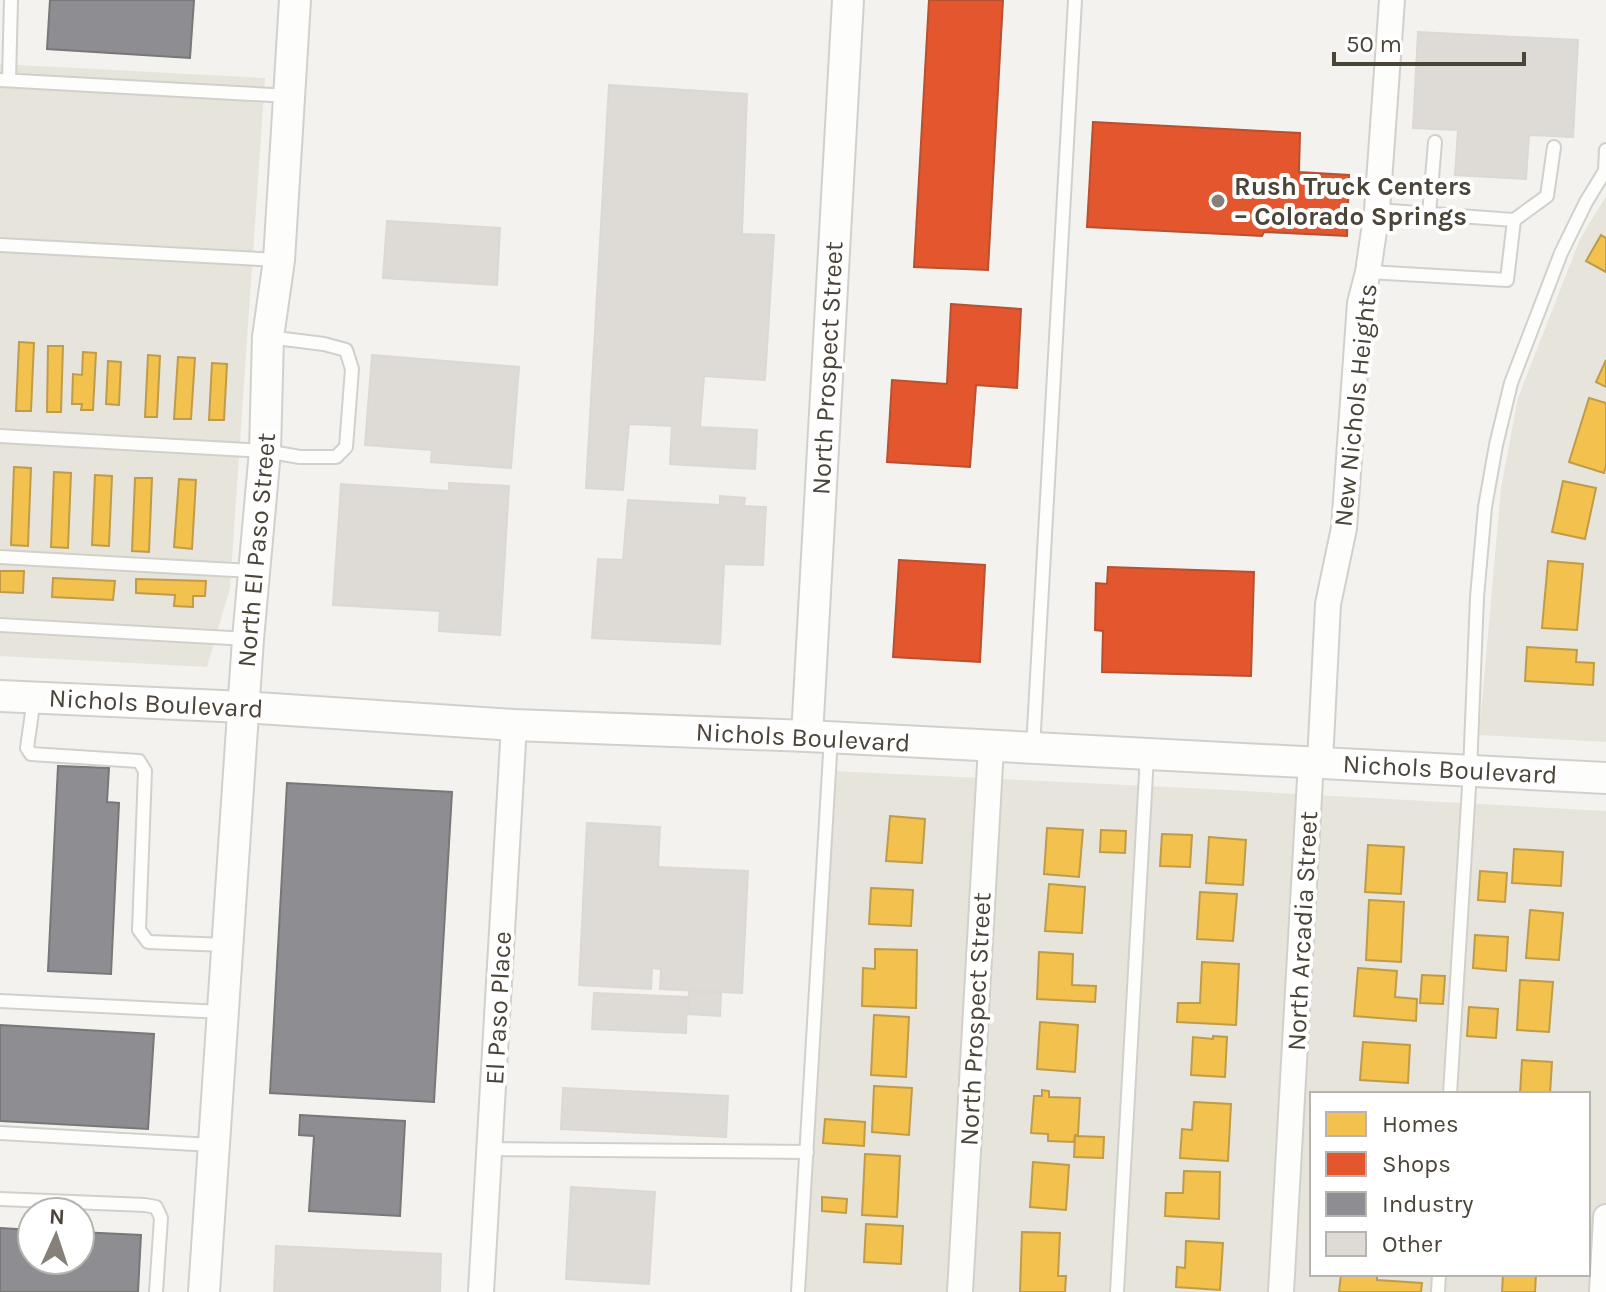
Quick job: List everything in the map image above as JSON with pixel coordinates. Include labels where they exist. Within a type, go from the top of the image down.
[{"type":"street","name":"North El Paso Street","points":[[204,1292],[248,639],[265,451],[268,337],[279,260],[295,0]]},
{"type":"street","name":"North Prospect Street","points":[[819,736],[848,0]]},
{"type":"street","name":"New Nichols Heights","points":[[1316,762],[1328,604],[1344,528],[1360,303],[1377,210],[1392,0]]},
{"type":"street","name":"Nichols Boulevard","points":[[0,696],[244,707],[514,725],[819,736],[1606,778]]},
{"type":"street","name":"El Paso Place","points":[[481,1292],[514,725]]},
{"type":"street","name":"North Prospect Street","points":[[960,1292],[991,747]]},
{"type":"street","name":"North Arcadia Street","points":[[1281,1292],[1316,762]]},
{"type":"street","points":[[1602,1292],[1606,1217]]},
{"type":"lane","points":[[11,0],[4,80],[290,96]]},
{"type":"lane","points":[[1033,748],[1075,0]]},
{"type":"lane","points":[[1429,214],[1435,142]]},
{"type":"lane","points":[[1377,210],[1514,220],[1547,196],[1554,147]]},
{"type":"lane","points":[[1450,1092],[1470,771],[1477,597],[1485,507],[1496,445],[1516,368],[1561,253],[1605,171],[1606,150]]},
{"type":"lane","points":[[1368,272],[1507,280],[1514,220]]},
{"type":"lane","points":[[0,245],[279,260]]},
{"type":"lane","points":[[0,436],[336,457],[346,447],[352,369],[346,350],[268,337]]},
{"type":"lane","points":[[0,557],[255,571]]},
{"type":"lane","points":[[0,625],[248,639]]},
{"type":"lane","points":[[35,697],[27,748],[31,754],[139,761],[145,771],[139,930],[148,942],[227,945]]},
{"type":"lane","points":[[798,1292],[807,1152],[819,736]]},
{"type":"lane","points":[[1117,1292],[1147,754]]},
{"type":"lane","points":[[0,1001],[222,1012]]},
{"type":"lane","points":[[0,1133],[213,1145]]},
{"type":"lane","points":[[489,1149],[807,1152]]},
{"type":"lane","points":[[0,1199],[156,1207],[161,1218],[156,1292]]},
{"type":"shaded area","points":[[0,64],[265,78],[230,588],[207,667],[0,656]]},
{"type":"shaded area","points":[[1606,196],[1606,742],[1479,735],[1501,488],[1518,398],[1580,239]]},
{"type":"shaded area","points":[[833,771],[1606,811],[1606,1292],[804,1292]]},
{"type":"building: Homes","points":[[1601,235],[1606,238],[1606,272],[1586,261]]},
{"type":"building: Homes","points":[[19,342],[34,343],[31,411],[16,411]]},
{"type":"building: Homes","points":[[48,346],[63,346],[61,412],[47,412]]},
{"type":"building: Homes","points":[[83,352],[96,353],[93,410],[81,410],[82,404],[72,404],[73,374],[82,375]]},
{"type":"building: Homes","points":[[148,355],[160,356],[157,417],[145,417]]},
{"type":"building: Homes","points":[[178,357],[195,358],[191,419],[174,419]]},
{"type":"building: Homes","points":[[1606,360],[1606,387],[1596,382]]},
{"type":"building: Homes","points":[[108,361],[121,362],[119,405],[106,404]]},
{"type":"building: Homes","points":[[212,363],[227,364],[224,420],[209,420]]},
{"type":"building: Homes","points":[[1589,398],[1606,403],[1604,473],[1569,462]]},
{"type":"building: Homes","points":[[14,467],[31,468],[28,546],[11,545]]},
{"type":"building: Homes","points":[[54,472],[71,473],[68,548],[51,547]]},
{"type":"building: Homes","points":[[95,475],[112,476],[109,546],[92,545]]},
{"type":"building: Homes","points":[[135,478],[152,478],[149,552],[132,551]]},
{"type":"building: Homes","points":[[179,479],[196,480],[192,549],[174,547]]},
{"type":"building: Homes","points":[[1563,481],[1596,488],[1585,539],[1552,532]]},
{"type":"building: Homes","points":[[1548,561],[1583,564],[1577,630],[1542,628]]},
{"type":"building: Homes","points":[[0,571],[24,571],[23,593],[0,592]]},
{"type":"building: Homes","points":[[53,578],[115,581],[113,600],[52,597]]},
{"type":"building: Homes","points":[[136,579],[206,581],[205,596],[193,596],[193,607],[174,606],[175,595],[136,593]]},
{"type":"building: Homes","points":[[1527,647],[1577,650],[1576,662],[1594,663],[1593,685],[1525,681]]},
{"type":"building: Homes","points":[[890,816],[925,819],[922,863],[886,861]]},
{"type":"building: Homes","points":[[1047,828],[1083,830],[1079,877],[1044,874]]},
{"type":"building: Homes","points":[[1101,830],[1126,831],[1125,853],[1100,852]]},
{"type":"building: Homes","points":[[1162,834],[1192,835],[1190,867],[1160,866]]},
{"type":"building: Homes","points":[[1209,837],[1246,840],[1243,885],[1206,883]]},
{"type":"building: Homes","points":[[1368,845],[1404,847],[1401,894],[1365,892]]},
{"type":"building: Homes","points":[[1514,849],[1563,852],[1561,886],[1512,883]]},
{"type":"building: Homes","points":[[1480,871],[1507,873],[1505,902],[1478,900]]},
{"type":"building: Homes","points":[[1049,884],[1085,887],[1082,933],[1045,931]]},
{"type":"building: Homes","points":[[871,888],[913,890],[911,926],[869,924]]},
{"type":"building: Homes","points":[[1200,892],[1237,894],[1233,941],[1197,939]]},
{"type":"building: Homes","points":[[1369,900],[1404,902],[1401,962],[1366,960]]},
{"type":"building: Homes","points":[[1530,910],[1563,913],[1559,960],[1526,958]]},
{"type":"building: Homes","points":[[1475,935],[1508,937],[1506,971],[1473,968]]},
{"type":"building: Homes","points":[[875,949],[917,950],[916,1008],[862,1006],[863,968],[875,969]]},
{"type":"building: Homes","points":[[1039,952],[1073,954],[1072,985],[1096,986],[1095,1002],[1037,999]]},
{"type":"building: Homes","points":[[1202,962],[1239,964],[1236,1025],[1177,1022],[1178,1003],[1200,1003]]},
{"type":"building: Homes","points":[[1358,968],[1397,971],[1395,997],[1417,999],[1416,1021],[1354,1016]]},
{"type":"building: Homes","points":[[1422,975],[1445,976],[1443,1004],[1420,1003]]},
{"type":"building: Homes","points":[[1520,980],[1553,982],[1549,1032],[1517,1030]]},
{"type":"building: Homes","points":[[1469,1007],[1498,1009],[1496,1038],[1467,1036]]},
{"type":"building: Homes","points":[[874,1015],[909,1017],[906,1077],[871,1075]]},
{"type":"building: Homes","points":[[1040,1022],[1078,1025],[1075,1072],[1037,1069]]},
{"type":"building: Homes","points":[[1213,1036],[1227,1037],[1225,1077],[1191,1075],[1193,1037],[1213,1039]]},
{"type":"building: Homes","points":[[1363,1042],[1410,1045],[1408,1083],[1360,1080]]},
{"type":"building: Homes","points":[[1522,1060],[1552,1062],[1550,1092],[1520,1092]]},
{"type":"building: Homes","points":[[874,1086],[912,1088],[909,1135],[872,1132]]},
{"type":"building: Homes","points":[[1042,1090],[1049,1091],[1049,1097],[1080,1098],[1078,1135],[1075,1135],[1074,1142],[1048,1141],[1048,1134],[1031,1133],[1034,1096],[1042,1096]]},
{"type":"building: Homes","points":[[1194,1102],[1231,1104],[1228,1161],[1180,1158],[1182,1129],[1192,1130]]},
{"type":"building: Homes","points":[[825,1119],[865,1122],[864,1146],[823,1143]]},
{"type":"building: Homes","points":[[1075,1136],[1104,1137],[1103,1158],[1074,1157]]},
{"type":"building: Homes","points":[[865,1154],[900,1156],[897,1217],[862,1215]]},
{"type":"building: Homes","points":[[1033,1162],[1069,1165],[1066,1210],[1030,1207]]},
{"type":"building: Homes","points":[[1184,1171],[1220,1172],[1219,1219],[1165,1216],[1166,1193],[1183,1193]]},
{"type":"building: Homes","points":[[822,1197],[847,1199],[846,1213],[822,1211]]},
{"type":"building: Homes","points":[[866,1224],[903,1226],[901,1264],[864,1262]]},
{"type":"building: Homes","points":[[1022,1232],[1060,1233],[1058,1276],[1066,1276],[1065,1292],[1020,1292]]},
{"type":"building: Homes","points":[[1186,1241],[1223,1243],[1220,1290],[1176,1287],[1177,1267],[1185,1268]]},
{"type":"building: Homes","points":[[1341,1276],[1377,1276],[1377,1280],[1422,1283],[1421,1292],[1339,1292]]},
{"type":"building: Homes","points":[[1503,1276],[1536,1276],[1535,1292],[1502,1292]]},
{"type":"building: Shops","points":[[929,0],[1003,0],[988,270],[914,267]]},
{"type":"building: Shops","name":"Rush Truck Centers – Colorado Springs","points":[[1093,122],[1300,133],[1299,172],[1349,175],[1347,236],[1264,232],[1262,236],[1087,227]]},
{"type":"building: Shops","points":[[951,304],[1021,309],[1017,388],[976,385],[970,467],[887,462],[892,380],[947,384]]},
{"type":"building: Shops","points":[[899,560],[985,565],[980,662],[893,657]]},
{"type":"building: Shops","points":[[1108,567],[1254,572],[1251,676],[1102,672],[1103,631],[1095,630],[1096,583],[1107,584]]},
{"type":"building: Industry","points":[[50,0],[194,0],[190,58],[47,49]]},
{"type":"building: Industry","points":[[58,766],[109,768],[107,802],[119,803],[111,974],[48,971]]},
{"type":"building: Industry","points":[[287,783],[452,792],[434,1102],[270,1093]]},
{"type":"building: Industry","points":[[0,1025],[154,1034],[148,1129],[0,1121]]},
{"type":"building: Industry","points":[[300,1115],[405,1121],[400,1216],[309,1211],[314,1136],[299,1135]]},
{"type":"building: Industry","points":[[0,1228],[16,1229],[16,1276],[96,1276],[96,1233],[141,1235],[138,1292],[0,1292]]},
{"type":"building: Other","points":[[1418,32],[1578,40],[1573,137],[1529,135],[1526,179],[1455,175],[1458,130],[1413,128]]},
{"type":"building: Other","points":[[609,85],[747,94],[742,234],[774,235],[765,380],[704,376],[700,427],[757,430],[755,469],[670,464],[672,426],[629,424],[623,490],[586,488]]},
{"type":"building: Other","points":[[387,221],[500,228],[497,285],[383,278]]},
{"type":"building: Other","points":[[372,355],[519,367],[511,468],[431,462],[432,450],[365,445]]},
{"type":"building: Other","points":[[449,483],[509,486],[500,635],[439,631],[440,611],[333,605],[341,484],[449,491]]},
{"type":"building: Other","points":[[720,496],[745,498],[744,506],[766,507],[763,565],[724,564],[720,644],[592,638],[598,559],[623,560],[628,500],[720,505]]},
{"type":"building: Other","points":[[587,823],[660,827],[658,867],[748,871],[742,993],[660,989],[661,969],[652,968],[651,989],[579,985]]},
{"type":"building: Other","points":[[689,992],[721,993],[720,1016],[688,1014]]},
{"type":"building: Other","points":[[594,993],[687,997],[686,1033],[592,1029]]},
{"type":"building: Other","points":[[563,1088],[728,1096],[726,1137],[561,1129]]},
{"type":"building: Other","points":[[571,1187],[655,1192],[649,1284],[566,1279]]},
{"type":"building: Other","points":[[276,1246],[441,1254],[440,1292],[274,1292]]},
{"type":"place","name":"Rush Truck Centers – Colorado Springs","points":[[1218,201]]}]
